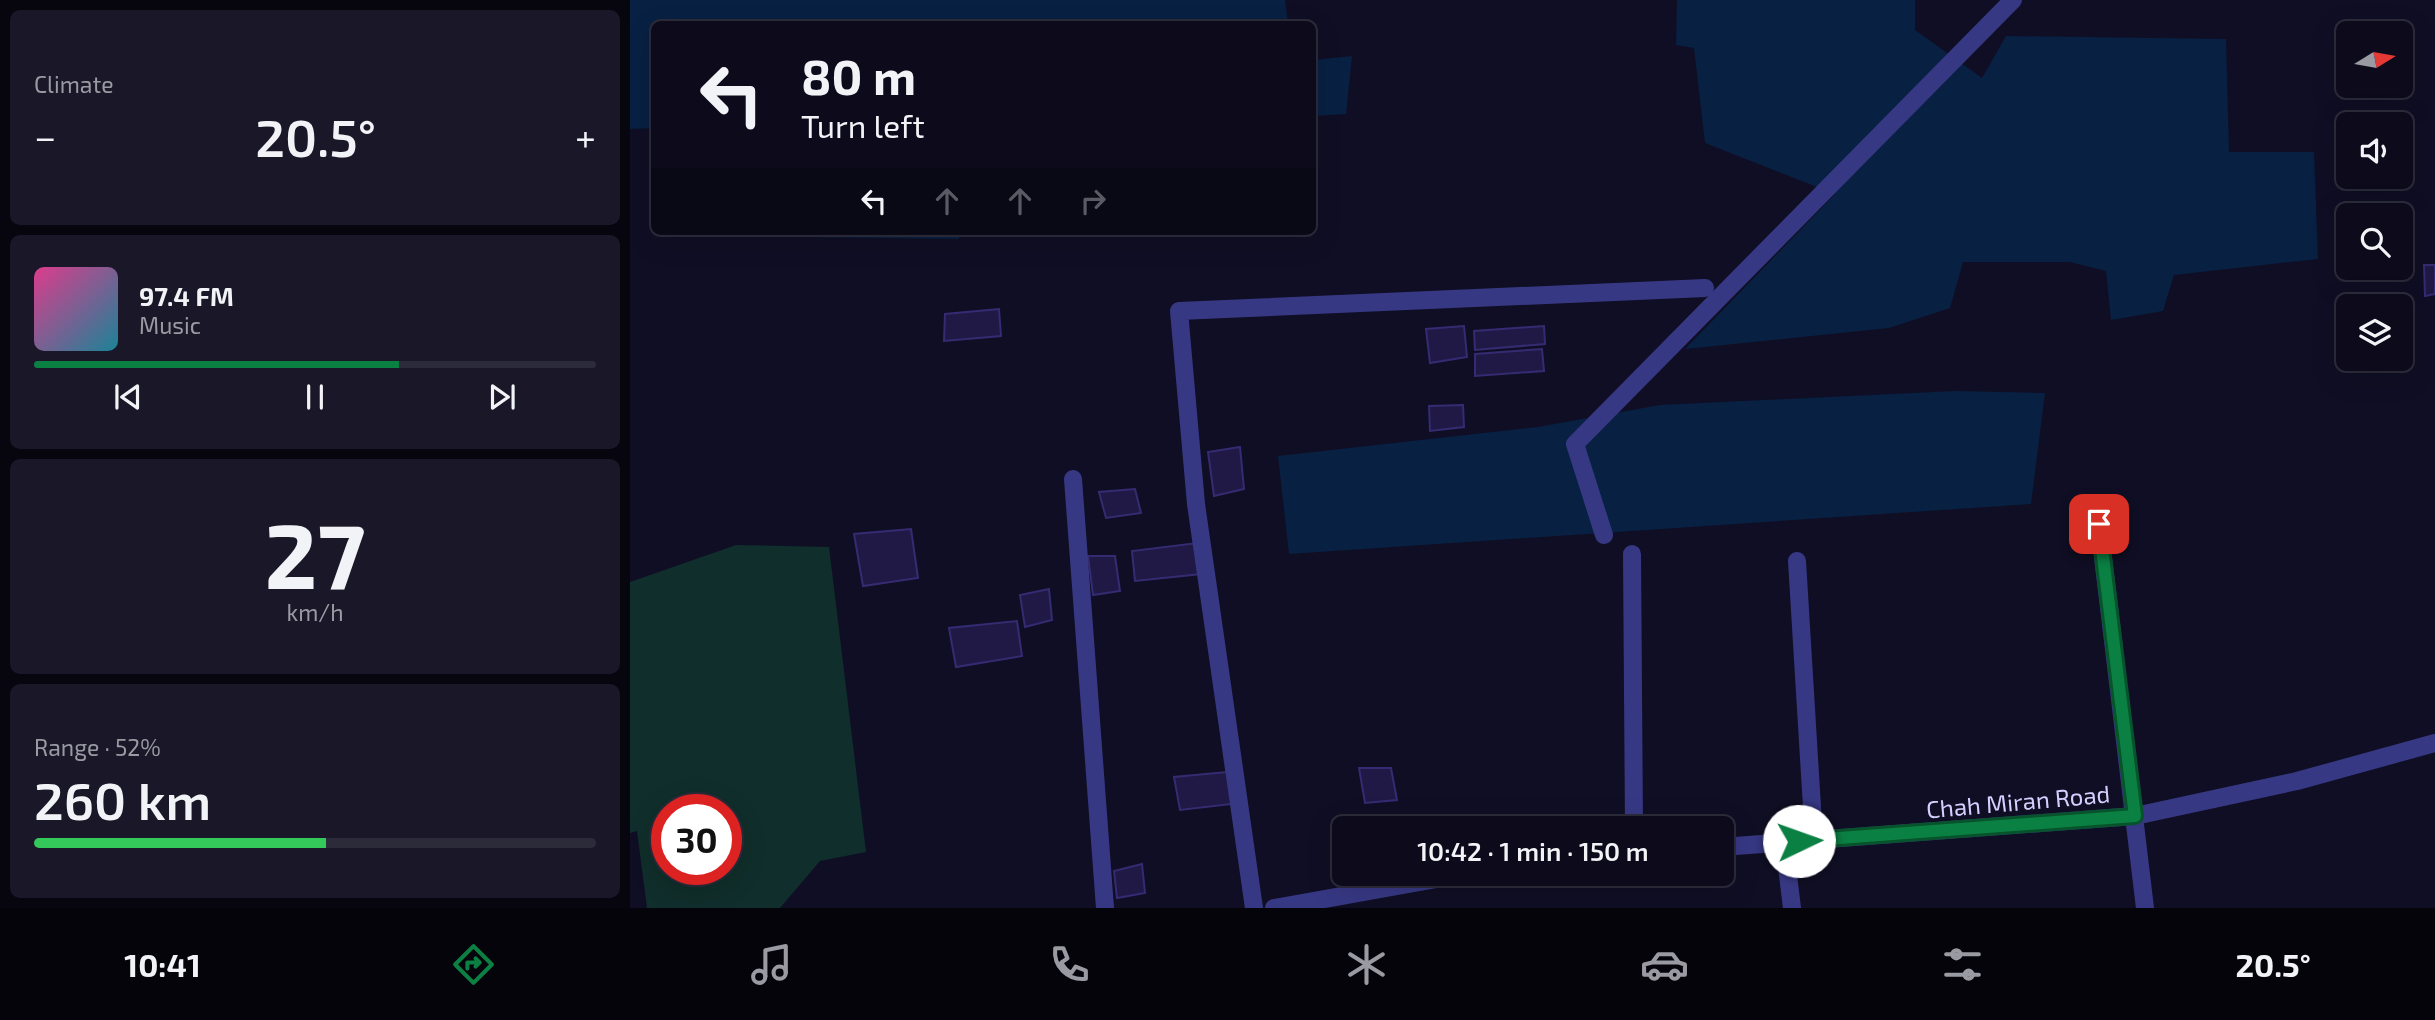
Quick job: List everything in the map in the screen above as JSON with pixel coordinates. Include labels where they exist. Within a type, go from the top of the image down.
[{"type":"street","points":[[1604,535],[1575,444],[2013,0]]},
{"type":"street","points":[[1254,908],[1196,504],[1179,310],[1706,288]]},
{"type":"street","points":[[1073,479],[1105,908]]},
{"type":"street","points":[[2099,524],[2145,908]]},
{"type":"street","points":[[1632,554],[1634,816]]},
{"type":"street","points":[[1797,561],[1814,840]]},
{"type":"street","name":"Chah Miran Road","points":[[1734,846],[2135,816],[2297,781],[2435,743]]},
{"type":"street","points":[[1784,842],[1791,908]]},
{"type":"street","points":[[1274,908],[1397,886]]},
{"type":"green space","points":[[736,545],[829,547],[866,852],[820,861],[780,908],[647,908],[637,831],[630,833],[630,582]]},
{"type":"water","points":[[630,0],[1285,0],[1288,21],[651,21],[651,128],[630,129]]},
{"type":"water","points":[[1677,0],[1915,0],[1915,30],[1982,78],[2006,36],[2226,39],[2229,152],[2314,152],[2318,259],[2174,275],[2163,311],[2111,320],[2106,271],[2070,262],[1963,262],[1950,308],[1889,328],[1685,349],[1835,194],[1705,143],[1694,48],[1676,45]]},
{"type":"water","points":[[1352,56],[1346,114],[1316,116],[1316,60]]},
{"type":"water","points":[[653,235],[960,235],[959,239]]},
{"type":"water","points":[[1955,391],[2045,393],[2031,504],[1289,554],[1278,456],[1538,427],[1660,405]]},
{"type":"building","points":[[2424,265],[2435,265],[2435,294],[2425,296]]},
{"type":"building","points":[[999,309],[1001,336],[944,341],[945,314]]},
{"type":"building","points":[[1464,326],[1467,357],[1430,363],[1426,329]]},
{"type":"building","points":[[1544,326],[1545,344],[1475,350],[1474,331]]},
{"type":"building","points":[[1542,349],[1544,371],[1475,376],[1475,354]]},
{"type":"building","points":[[1463,405],[1464,427],[1430,431],[1429,406]]},
{"type":"building","points":[[1240,447],[1244,489],[1214,496],[1208,452]]},
{"type":"building","points":[[1135,489],[1141,513],[1106,518],[1099,492]]},
{"type":"building","points":[[911,529],[918,578],[863,586],[854,534]]},
{"type":"building","points":[[1197,543],[1201,574],[1135,581],[1132,551]]},
{"type":"building","points":[[1088,556],[1115,556],[1120,591],[1093,595]]},
{"type":"building","points":[[1049,589],[1052,620],[1025,627],[1020,595]]},
{"type":"building","points":[[1017,621],[1022,656],[956,667],[949,628]]},
{"type":"building","points":[[1359,768],[1391,768],[1397,800],[1365,803]]},
{"type":"building","points":[[1227,772],[1232,804],[1180,810],[1174,777]]},
{"type":"building","points":[[1142,864],[1145,893],[1117,898],[1114,871]]},
{"type":"route","points":[[1799,841],[1923,834],[2135,816],[2099,524]]}]
